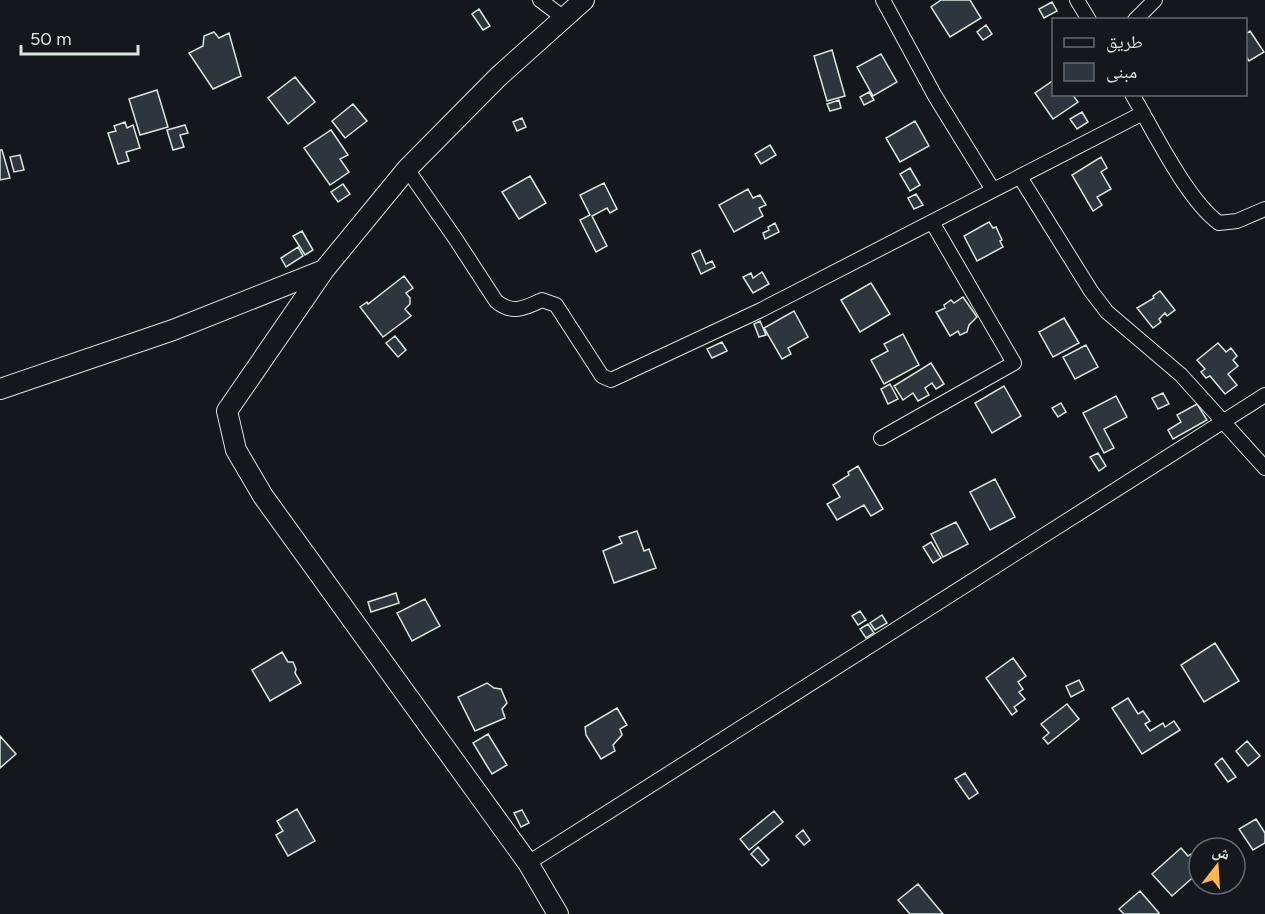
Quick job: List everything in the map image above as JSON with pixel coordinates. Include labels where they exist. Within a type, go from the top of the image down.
[{"type":"street","points":[[540,0],[564,18]]},
{"type":"street","points":[[558,914],[528,862],[263,496],[236,450],[227,411],[324,270],[407,169],[498,77],[584,0]]},
{"type":"street","points":[[883,0],[935,96],[993,190]]},
{"type":"street","points":[[1077,0],[1088,18]]},
{"type":"street","points":[[1136,18],[1155,0]]},
{"type":"street","points":[[1133,96],[1177,170],[1208,215],[1219,223],[1237,221],[1265,209]]},
{"type":"street","points":[[407,169],[456,238],[496,301],[504,308],[522,309],[542,300],[556,305],[602,376],[611,380],[761,310],[1143,113]]},
{"type":"street","points":[[1020,177],[1091,291],[1107,312],[1181,375],[1265,468]]},
{"type":"street","points":[[881,438],[1014,363],[932,222]]},
{"type":"street","points":[[0,389],[173,330],[324,270]]},
{"type":"street","points":[[528,862],[1265,395]]},
{"type":"building","points":[[941,0],[970,0],[981,18],[950,37],[931,7]]},
{"type":"building","points":[[1052,2],[1057,11],[1044,18],[1039,9]]},
{"type":"building","points":[[479,9],[490,26],[483,30],[472,14]]},
{"type":"building","points":[[986,25],[992,34],[983,40],[977,32]]},
{"type":"building","points":[[1250,31],[1264,52],[1249,61],[1247,58],[1247,33]]},
{"type":"building","points":[[214,32],[219,38],[229,33],[241,76],[213,89],[189,53],[203,46],[204,36]]},
{"type":"building","points":[[832,50],[845,96],[827,101],[814,56]]},
{"type":"building","points":[[881,54],[897,82],[873,96],[857,67]]},
{"type":"building","points":[[295,77],[315,102],[288,124],[268,98]]},
{"type":"building","points":[[1052,81],[1052,96],[1074,96],[1078,102],[1053,119],[1035,93]]},
{"type":"building","points":[[157,90],[168,127],[140,135],[129,99]]},
{"type":"building","points":[[869,92],[874,100],[864,105],[860,97]]},
{"type":"building","points":[[839,100],[841,108],[830,111],[827,104]]},
{"type":"building","points":[[353,104],[367,121],[345,138],[332,121]]},
{"type":"building","points":[[1082,112],[1088,122],[1077,129],[1070,119]]},
{"type":"building","points":[[522,118],[526,127],[517,131],[513,122]]},
{"type":"building","points":[[915,121],[929,146],[900,162],[886,138]]},
{"type":"building","points":[[125,122],[127,128],[133,125],[140,148],[126,152],[129,161],[118,164],[108,133],[116,131],[114,126]]},
{"type":"building","points":[[185,125],[188,133],[180,135],[184,147],[173,150],[167,130]]},
{"type":"building","points":[[331,130],[348,155],[340,159],[349,172],[330,185],[304,148]]},
{"type":"building","points":[[770,145],[776,155],[761,164],[755,154]]},
{"type":"building","points":[[0,150],[2,150],[10,178],[0,180]]},
{"type":"building","points":[[20,155],[24,170],[14,172],[10,157]]},
{"type":"building","points":[[1101,157],[1107,168],[1101,172],[1111,189],[1097,197],[1102,205],[1093,211],[1072,175]]},
{"type":"building","points":[[910,168],[920,185],[910,191],[900,174]]},
{"type":"building","points":[[530,176],[546,203],[519,219],[502,192]]},
{"type":"building","points":[[604,183],[617,209],[610,213],[607,208],[592,216],[607,246],[596,252],[580,220],[590,215],[580,195]]},
{"type":"building","points":[[343,184],[350,194],[338,202],[331,192]]},
{"type":"building","points":[[748,189],[753,198],[760,195],[766,205],[759,208],[763,216],[734,232],[719,205]]},
{"type":"building","points":[[916,194],[923,205],[914,209],[908,198]]},
{"type":"building","points":[[989,222],[993,228],[996,227],[1003,247],[977,261],[964,236]]},
{"type":"building","points":[[775,223],[779,232],[765,239],[763,233]]},
{"type":"building","points":[[302,231],[313,250],[305,255],[293,236]]},
{"type":"building","points":[[298,247],[303,256],[286,267],[281,258]]},
{"type":"building","points":[[700,250],[706,264],[712,261],[715,267],[701,274],[692,254]]},
{"type":"building","points":[[762,272],[769,284],[753,293],[743,277],[751,273],[753,278]]},
{"type":"building","points":[[404,276],[413,288],[406,293],[410,298],[410,304],[405,309],[411,316],[383,337],[360,307],[367,302],[368,304]]},
{"type":"building","points":[[871,283],[890,314],[860,332],[841,300]]},
{"type":"building","points":[[1160,291],[1175,310],[1167,316],[1165,313],[1159,319],[1161,322],[1153,328],[1137,308],[1154,298],[1153,296]]},
{"type":"building","points":[[963,297],[977,317],[969,325],[967,332],[960,335],[958,331],[950,336],[936,312],[945,308],[944,305],[951,300],[954,303]]},
{"type":"building","points":[[794,311],[808,337],[788,348],[791,354],[782,359],[764,328]]},
{"type":"building","points":[[1064,318],[1079,343],[1053,357],[1039,332]]},
{"type":"building","points":[[760,321],[766,335],[759,337],[754,324]]},
{"type":"building","points":[[903,334],[919,365],[884,384],[871,360],[888,351],[884,344]]},
{"type":"building","points":[[395,336],[406,350],[398,357],[386,343]]},
{"type":"building","points":[[722,342],[727,351],[712,358],[707,349]]},
{"type":"building","points":[[1218,343],[1226,352],[1231,348],[1237,356],[1233,360],[1238,366],[1228,374],[1237,385],[1225,394],[1210,376],[1206,378],[1201,372],[1205,369],[1197,360]]},
{"type":"building","points":[[1086,345],[1098,367],[1075,379],[1063,357]]},
{"type":"building","points":[[931,363],[944,384],[936,389],[932,383],[925,388],[929,395],[918,401],[913,393],[903,400],[894,386]]},
{"type":"building","points":[[890,384],[898,399],[888,404],[881,389]]},
{"type":"building","points":[[1004,386],[1021,416],[992,433],[975,403]]},
{"type":"building","points":[[1163,393],[1169,404],[1158,409],[1152,398]]},
{"type":"building","points":[[1116,396],[1127,417],[1104,429],[1114,448],[1104,453],[1083,413]]},
{"type":"building","points":[[1061,403],[1066,412],[1058,417],[1052,408]]},
{"type":"building","points":[[1197,404],[1207,420],[1173,439],[1168,430],[1181,422],[1177,415]]},
{"type":"building","points":[[1098,453],[1106,466],[1099,471],[1090,457]]},
{"type":"building","points":[[858,466],[883,509],[871,516],[864,505],[837,520],[827,504],[840,497],[833,485]]},
{"type":"building","points":[[995,479],[1015,517],[990,530],[970,492]]},
{"type":"building","points":[[956,522],[968,544],[943,557],[931,534]]},
{"type":"building","points":[[637,531],[644,551],[649,549],[656,568],[614,583],[603,551],[622,543],[619,537]]},
{"type":"building","points":[[931,542],[941,558],[933,563],[923,547]]},
{"type":"building","points":[[396,593],[399,603],[371,612],[368,602]]},
{"type":"building","points":[[425,599],[440,626],[412,641],[397,613]]},
{"type":"building","points":[[860,611],[866,620],[858,625],[852,616]]},
{"type":"building","points":[[882,615],[887,623],[875,630],[870,623]]},
{"type":"building","points":[[868,624],[874,633],[866,638],[860,629]]},
{"type":"building","points":[[1215,643],[1239,681],[1204,702],[1181,665]]},
{"type":"building","points":[[282,652],[288,662],[293,662],[295,673],[301,683],[270,701],[252,670]]},
{"type":"building","points":[[1013,658],[1026,676],[1018,682],[1023,689],[1019,692],[1025,699],[1014,707],[1017,711],[1012,715],[986,678]]},
{"type":"building","points":[[1079,680],[1084,690],[1071,697],[1066,686]]},
{"type":"building","points":[[487,683],[494,688],[501,689],[507,703],[502,709],[505,718],[475,731],[458,697]]},
{"type":"building","points":[[1128,698],[1138,714],[1143,711],[1150,721],[1145,724],[1150,731],[1163,723],[1165,727],[1174,721],[1180,730],[1142,754],[1112,708]]},
{"type":"building","points":[[1067,704],[1079,719],[1048,744],[1043,738],[1049,733],[1041,724]]},
{"type":"building","points":[[617,708],[627,725],[620,729],[622,735],[613,745],[615,751],[601,759],[586,735],[585,727]]},
{"type":"building","points":[[488,734],[507,765],[492,774],[473,743]]},
{"type":"building","points":[[0,736],[16,754],[0,768]]},
{"type":"building","points":[[1247,741],[1260,756],[1248,766],[1236,751]]},
{"type":"building","points":[[1222,758],[1236,777],[1228,782],[1215,764]]},
{"type":"building","points":[[965,773],[978,793],[969,799],[955,779]]},
{"type":"building","points":[[297,809],[315,841],[288,856],[276,835],[283,831],[277,821]]},
{"type":"building","points":[[522,810],[529,823],[521,827],[514,813]]},
{"type":"building","points":[[774,811],[783,822],[749,850],[740,839]]},
{"type":"building","points":[[1256,819],[1265,833],[1265,843],[1253,850],[1247,841],[1247,836],[1244,836],[1239,829]]},
{"type":"building","points":[[803,830],[810,840],[804,845],[796,836]]},
{"type":"building","points":[[758,847],[769,860],[762,866],[751,854]]},
{"type":"building","points":[[1181,848],[1187,855],[1187,883],[1172,896],[1152,874]]},
{"type":"building","points":[[918,884],[943,914],[910,914],[898,900]]},
{"type":"building","points":[[1140,891],[1158,914],[1124,914],[1119,909]]}]
